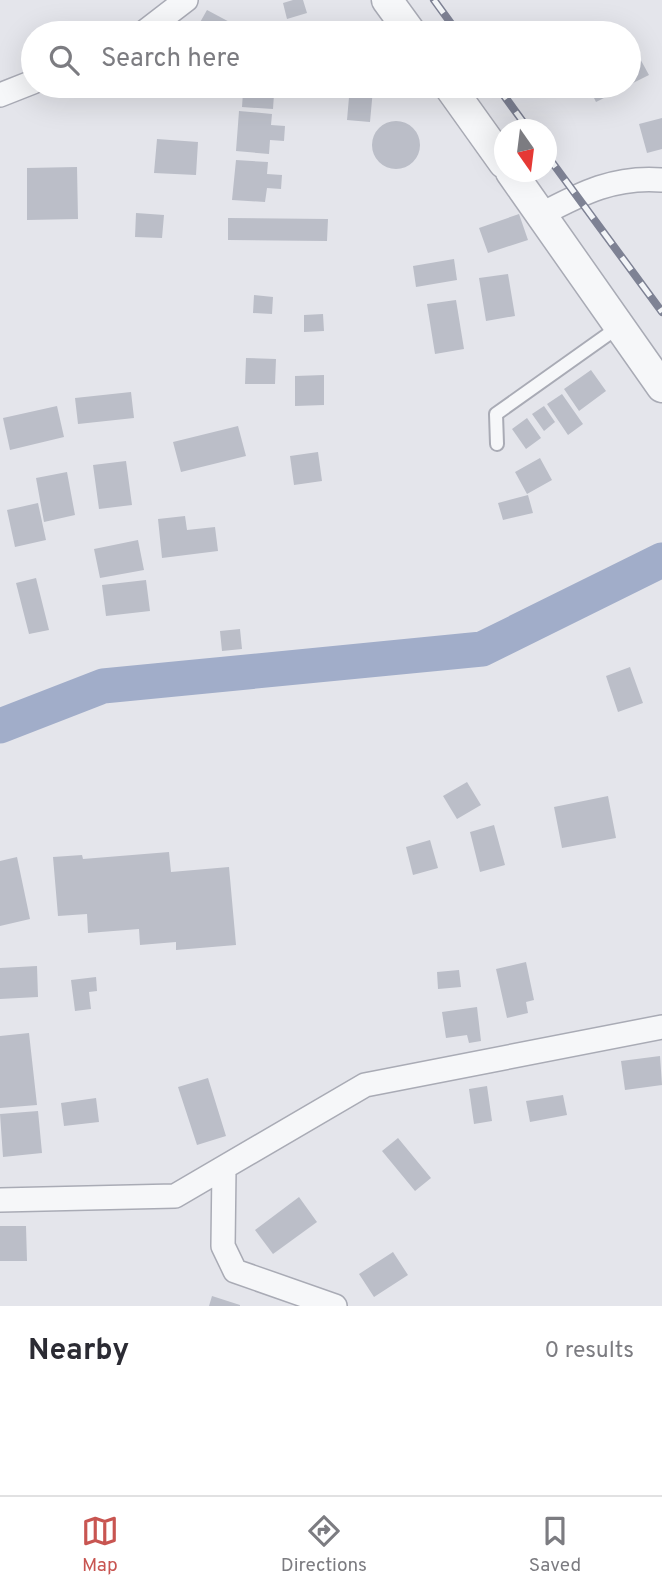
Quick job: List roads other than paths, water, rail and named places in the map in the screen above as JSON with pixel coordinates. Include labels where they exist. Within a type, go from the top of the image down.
[{"type":"street","points":[[159,21],[186,0]]},
{"type":"street","points":[[387,0],[402,21]]},
{"type":"street","points":[[0,95],[21,87]]},
{"type":"street","points":[[458,98],[494,148]]},
{"type":"street","points":[[542,214],[577,195],[633,177],[662,180]]},
{"type":"street","points":[[518,182],[617,328],[662,387]]},
{"type":"street","points":[[0,1200],[176,1196],[365,1085],[662,1027]]},
{"type":"street","points":[[224,1168],[223,1246],[235,1271],[335,1306]]},
{"type":"lane","points":[[497,444],[496,414],[617,328]]},
{"type":"waterway","points":[[0,726],[103,686],[482,649],[662,560]]},
{"type":"railway","points":[[434,0],[449,21]]},
{"type":"railway","points":[[506,98],[521,119]]},
{"type":"railway","points":[[557,169],[662,312]]}]
